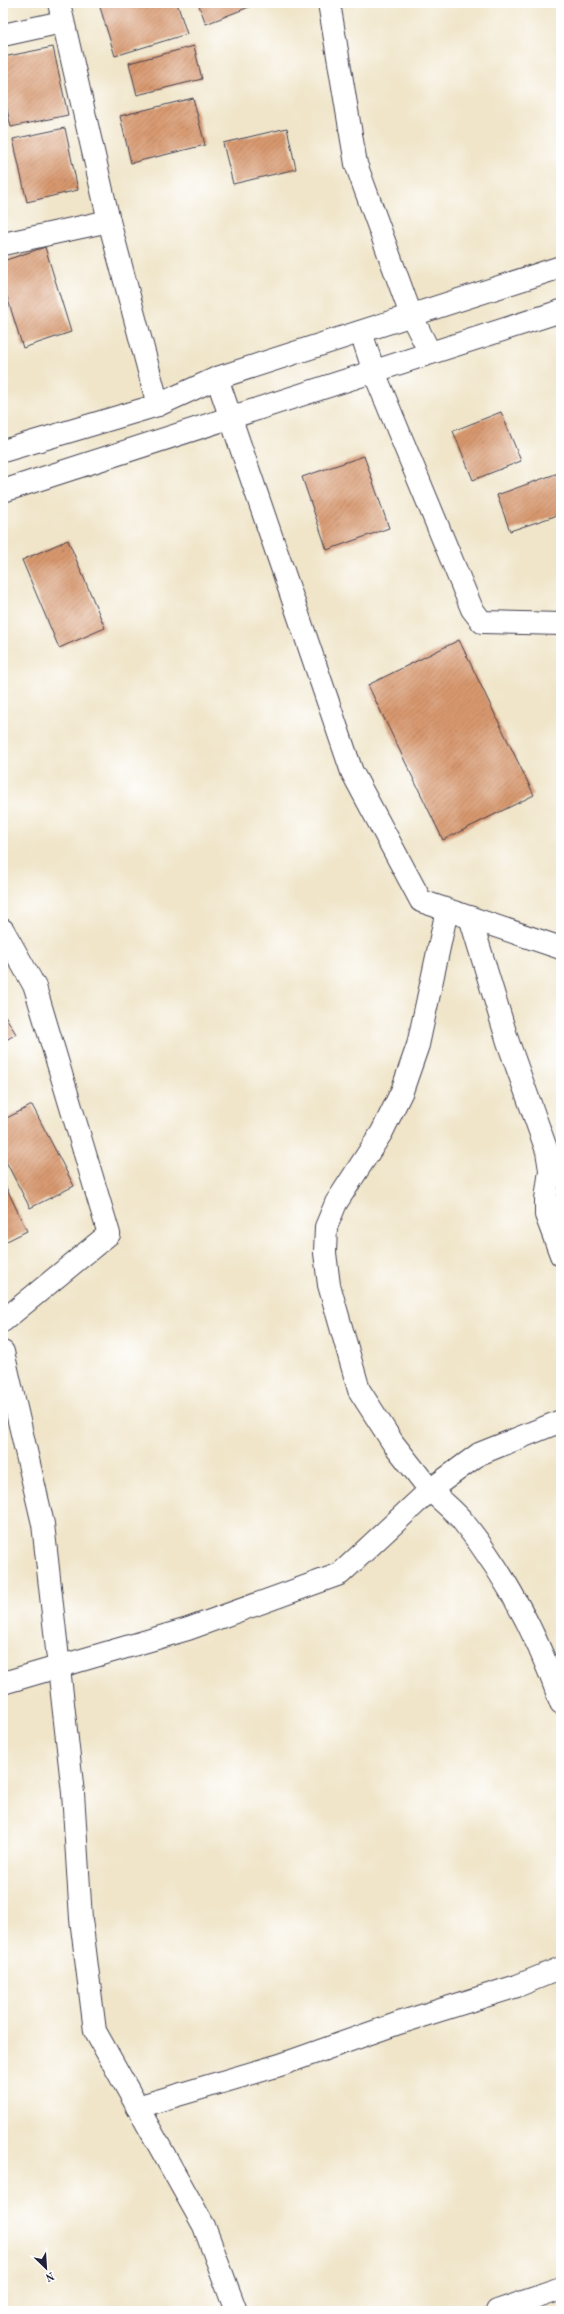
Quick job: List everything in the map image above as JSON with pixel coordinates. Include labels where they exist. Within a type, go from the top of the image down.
[{"type":"street","points":[[333,5],[356,164],[411,315],[430,353]]},
{"type":"street","points":[[3,35],[61,13],[109,221],[158,405]]},
{"type":"street","points":[[3,244],[109,221]]},
{"type":"street","points":[[3,451],[158,405],[217,378],[561,268]]},
{"type":"street","points":[[3,491],[561,311]]},
{"type":"street","points":[[361,332],[374,372],[472,609],[482,622],[561,624]]},
{"type":"street","points":[[217,378],[352,772],[421,901],[561,948]]},
{"type":"street","points":[[447,910],[418,1045],[402,1090],[382,1132],[336,1203],[326,1227],[325,1253],[329,1285],[359,1390],[393,1443],[430,1490],[460,1519],[507,1583],[547,1663],[561,1703]]},
{"type":"street","points":[[470,917],[508,1042],[546,1151],[550,1170],[546,1199],[546,1215],[561,1255]]},
{"type":"street","points":[[3,930],[35,987],[109,1234],[3,1321]]},
{"type":"street","points":[[3,1352],[43,1524],[73,1793],[81,1919],[95,2031],[204,2226],[236,2311]]},
{"type":"street","points":[[3,1683],[188,1630],[340,1574],[430,1490],[479,1454],[561,1421]]},
{"type":"street","points":[[137,2107],[280,2065],[399,2023],[517,1986],[561,1968]]},
{"type":"street","points":[[497,2311],[561,2290]]},
{"type":"building","points":[[177,3],[187,34],[115,56],[99,4]]},
{"type":"building","points":[[198,3],[253,3],[254,5],[206,24]]},
{"type":"building","points":[[194,46],[202,79],[137,95],[129,63]]},
{"type":"building","points":[[53,47],[68,115],[11,127],[3,91],[3,57]]},
{"type":"building","points":[[193,98],[205,145],[131,163],[120,116]]},
{"type":"building","points":[[65,128],[78,190],[27,202],[13,139]]},
{"type":"building","points":[[287,128],[296,169],[233,184],[223,143]]},
{"type":"building","points":[[45,247],[71,332],[23,348],[3,284],[3,261]]},
{"type":"building","points":[[501,412],[521,461],[473,480],[453,431]]},
{"type":"building","points":[[364,456],[389,528],[327,550],[302,477]]},
{"type":"building","points":[[561,472],[561,514],[510,531],[497,495]]},
{"type":"building","points":[[68,540],[105,628],[59,648],[22,560]]},
{"type":"building","points":[[459,640],[534,795],[443,840],[368,685]]},
{"type":"building","points":[[3,1012],[16,1034],[3,1042]]},
{"type":"building","points":[[32,1105],[74,1186],[30,1208],[3,1156],[3,1120]]},
{"type":"building","points":[[3,1181],[27,1231],[3,1243]]}]
